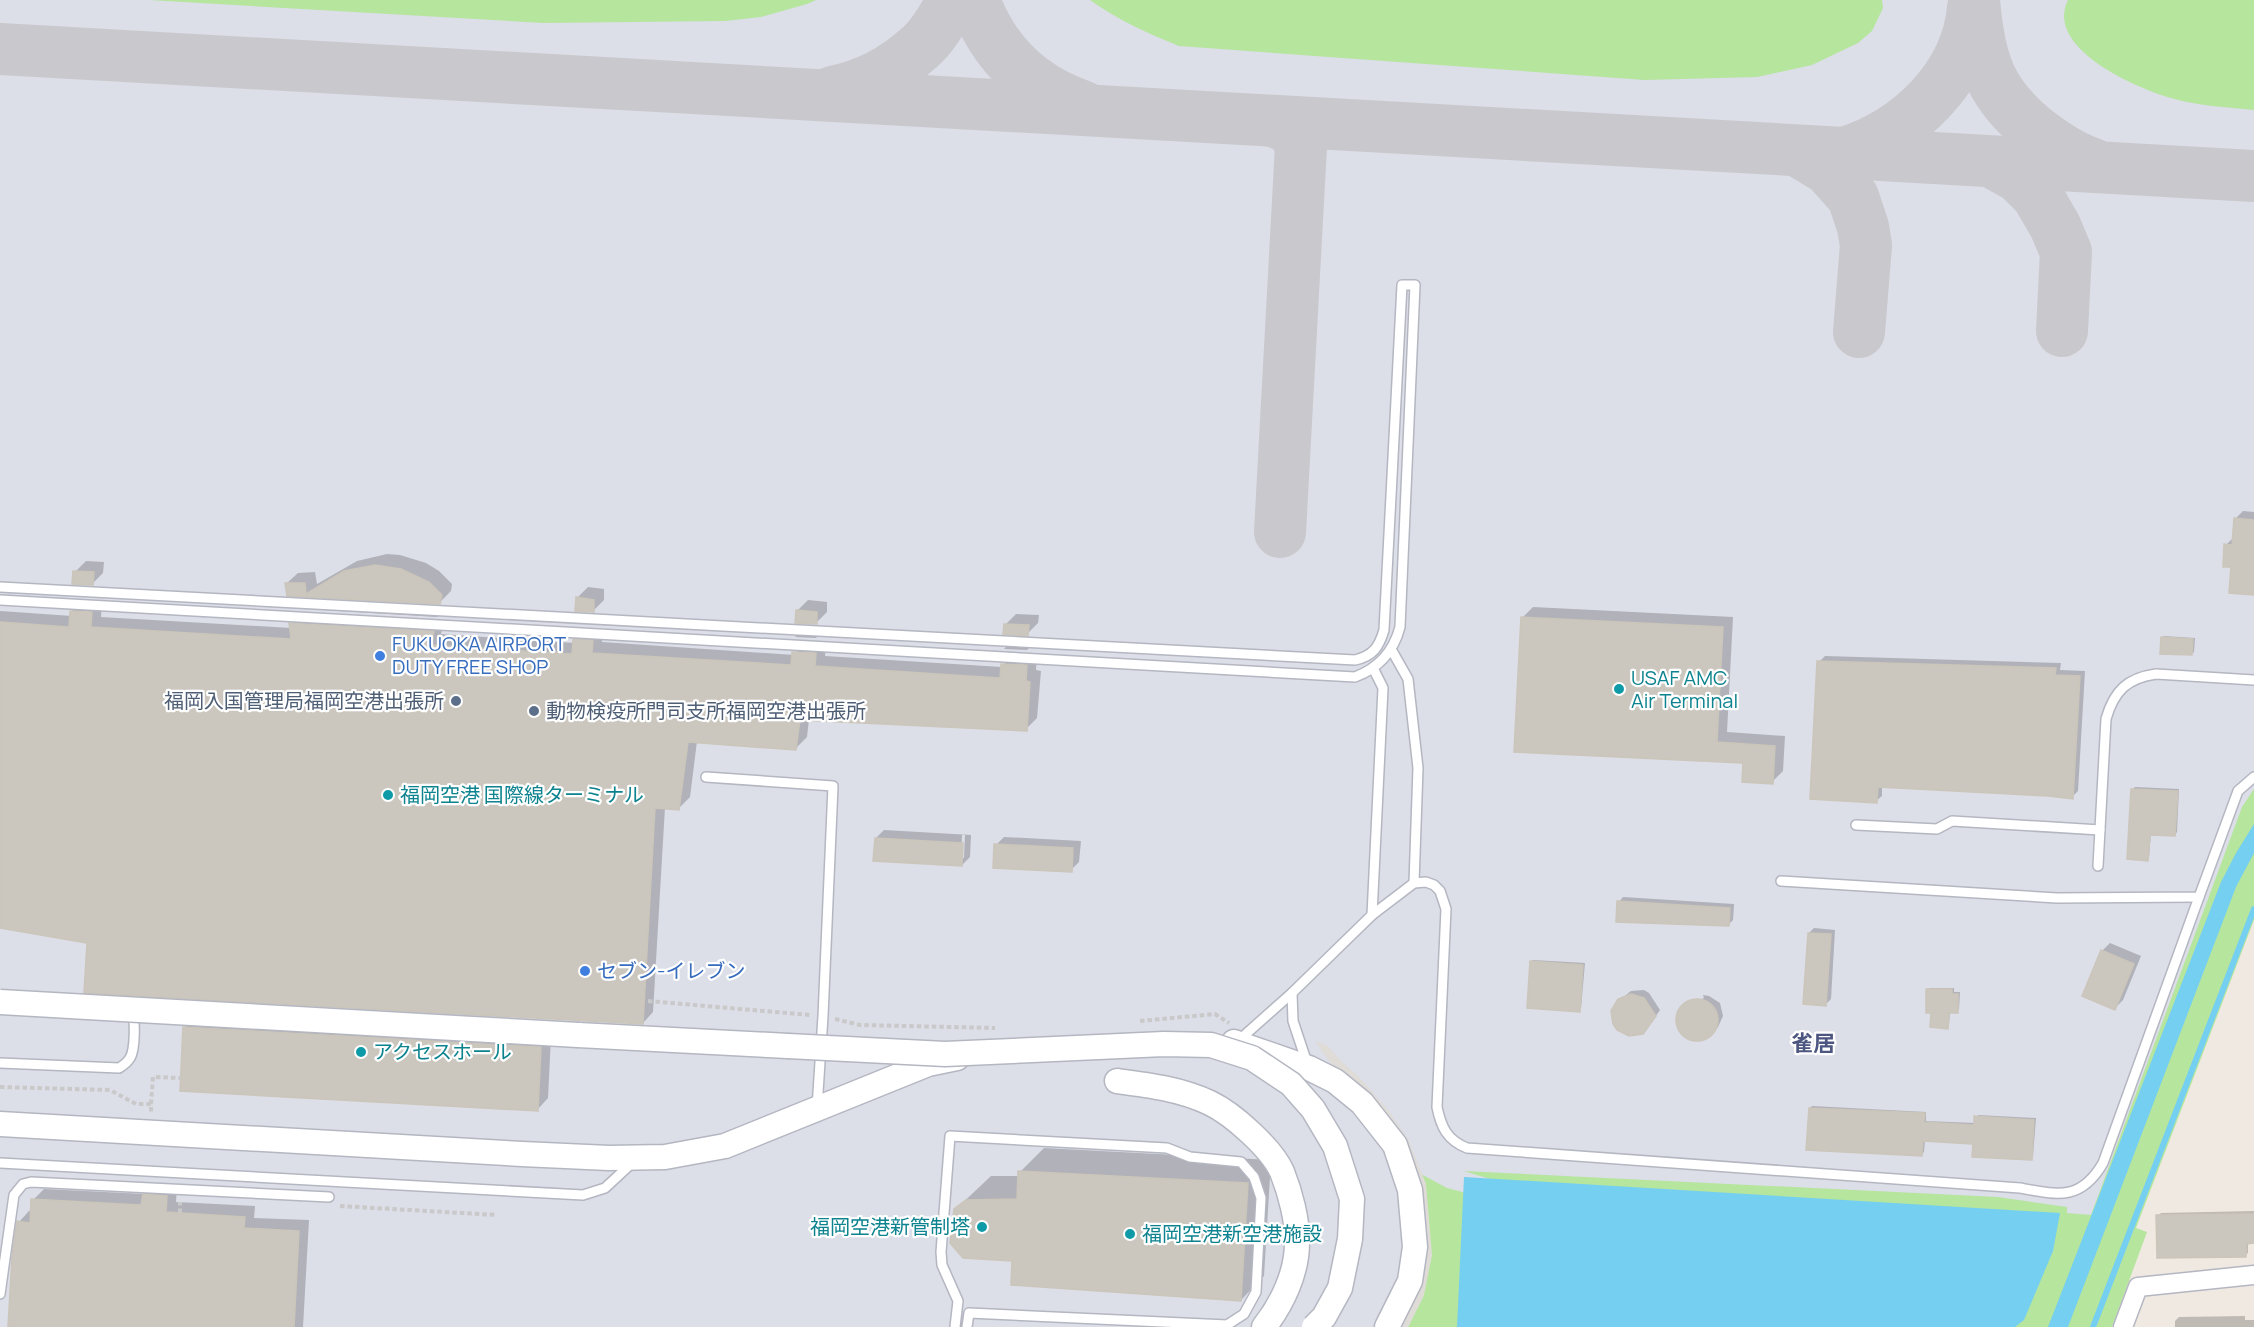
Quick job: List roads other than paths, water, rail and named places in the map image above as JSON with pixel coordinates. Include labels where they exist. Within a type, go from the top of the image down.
[{"type":"street","points":[[0,1002],[945,1054],[1164,1044],[1211,1045],[1252,1058],[1291,1084],[1313,1109],[1335,1146],[1352,1199],[1350,1239],[1340,1288],[1324,1317],[1314,1327]]},
{"type":"street","points":[[0,1124],[637,1158],[684,1155],[725,1146],[928,1064],[948,1059],[1169,1041],[1238,1042],[1309,1068],[1335,1081],[1362,1103],[1395,1144],[1410,1190],[1415,1247],[1410,1281],[1387,1327]]},
{"type":"street","points":[[1117,1082],[1184,1093],[1212,1104],[1238,1121],[1260,1143],[1281,1170],[1293,1209],[1297,1244],[1290,1279],[1276,1312],[1264,1327]]},
{"type":"street","points":[[2123,1327],[2138,1287],[2254,1275]]},
{"type":"lane","points":[[0,587],[1355,660],[1368,657],[1374,652],[1380,644],[1384,630],[1402,285],[1415,285],[1400,627],[1391,649],[1373,668],[1355,677],[0,600]]},
{"type":"lane","points":[[1391,649],[1408,680],[1418,768],[1414,883]]},
{"type":"lane","points":[[1372,915],[1383,688],[1373,668]]},
{"type":"lane","points":[[2098,866],[2106,719],[2110,705],[2128,682],[2142,676],[2156,674],[2254,680]]},
{"type":"lane","points":[[706,777],[833,786],[823,1016],[816,1110]]},
{"type":"lane","points":[[1238,1042],[1372,915],[1414,883],[1426,882],[1434,885],[1440,891],[1446,909],[1437,1107],[1441,1126],[1460,1145],[1467,1148],[2020,1188],[2053,1194],[2075,1191],[2085,1187],[2092,1180],[2103,1163],[2238,791],[2254,777]]},
{"type":"lane","points":[[1856,825],[1937,829],[1952,820],[2100,830]]},
{"type":"lane","points":[[1780,881],[2057,898],[2199,897]]},
{"type":"lane","points":[[1292,993],[1293,1021],[1309,1068]]},
{"type":"lane","points":[[0,995],[117,1001],[130,1008],[134,1020],[132,1054],[130,1060],[119,1068],[0,1063]]},
{"type":"lane","points":[[955,1327],[958,1301],[942,1265],[941,1252],[950,1136],[1167,1148],[1190,1157],[1241,1162],[1254,1177],[1261,1198],[1256,1292],[1244,1314],[1227,1325],[969,1313],[967,1327]]},
{"type":"lane","points":[[0,1163],[583,1195],[605,1188],[637,1158]]},
{"type":"lane","points":[[0,1294],[14,1195],[23,1184],[31,1182],[329,1197]]},
{"type":"water","points":[[2254,824],[2254,853],[2236,887],[2068,1327],[2048,1327],[2221,882]]},
{"type":"water","points":[[1464,1177],[2060,1213],[2053,1251],[2024,1320],[2015,1327],[1457,1327]]},
{"type":"waterway","points":[[2093,1327],[2254,909]]},
{"type":"place","name":"FUKUOKA AIRPORT DUTY FREE SHOP","points":[[380,656]]},
{"type":"place","name":"USAF AMC Air Terminal","points":[[1619,689]]},
{"type":"place","name":"福岡入国管理局福岡空港出張所","points":[[456,701]]},
{"type":"place","name":"動物検疫所門司支所福岡空港出張所","points":[[534,711]]},
{"type":"place","name":"福岡空港 国際線ターミナル","points":[[388,795]]},
{"type":"place","name":"セブン-イレブン","points":[[585,971]]},
{"type":"place","name":"アクセスホール","points":[[361,1052]]},
{"type":"place","name":"福岡空港新管制塔","points":[[982,1227]]},
{"type":"place","name":"福岡空港新空港施設","points":[[1130,1234]]},
{"type":"district","name":"雀居","points":[[1813,1043]]}]
